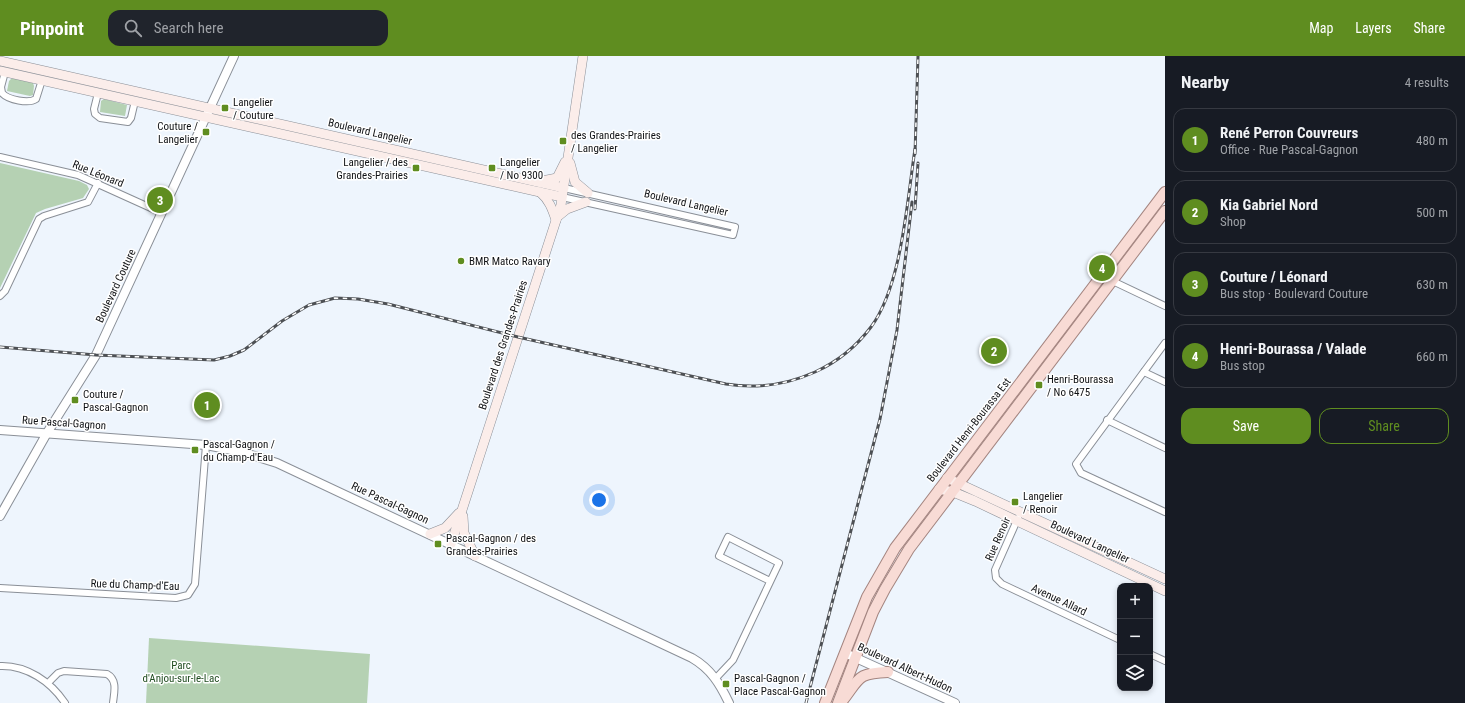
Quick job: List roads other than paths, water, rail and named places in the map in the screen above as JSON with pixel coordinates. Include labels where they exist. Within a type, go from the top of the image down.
[{"type":"main road","name":"Boulevard des Grandes-Prairies","points":[[451,544],[556,220],[563,193],[583,56]]},
{"type":"main road","name":"Boulevard Langelier","points":[[0,61],[530,181],[563,193]]},
{"type":"main road","name":"Boulevard Langelier","points":[[3,72],[540,192],[563,193]]},
{"type":"main road","points":[[530,181],[545,181],[557,178],[564,167],[569,152]]},
{"type":"main road","points":[[540,192],[547,198],[556,220],[567,209],[587,198],[575,182],[569,152]]},
{"type":"main road","name":"Boulevard Henri-Bourassa Est","points":[[825,703],[864,604],[882,567],[908,529],[1102,276],[1161,204],[1165,192]]},
{"type":"main road","points":[[839,703],[870,619],[894,573],[922,530],[953,492],[1165,211]]},
{"type":"main road","name":"Boulevard Langelier","points":[[947,478],[1165,579]]},
{"type":"main road","name":"Boulevard Langelier","points":[[939,489],[953,492],[1165,591]]},
{"type":"main road","points":[[430,534],[445,528],[453,522],[463,509]]},
{"type":"main road","points":[[463,509],[464,533],[475,556]]},
{"type":"main road","points":[[839,703],[862,675],[872,672],[888,672]]},
{"type":"street","name":"Boulevard Couture","points":[[0,516],[47,433],[96,355],[234,56]]},
{"type":"street","name":"Boulevard Langelier","points":[[3,72],[2,93],[7,97],[28,102],[36,99],[42,80]]},
{"type":"street","points":[[98,92],[94,112],[100,118],[128,122],[131,118],[135,101]]},
{"type":"street","name":"Rue Léonard","points":[[0,158],[67,172],[98,183],[162,212]]},
{"type":"street","points":[[0,296],[5,291],[39,219],[46,215],[88,202],[98,183]]},
{"type":"street","name":"Boulevard Langelier","points":[[563,193],[587,198],[735,227],[732,235],[563,193]]},
{"type":"street","points":[[1102,276],[1165,306]]},
{"type":"street","points":[[1165,343],[1107,420],[1078,461],[1076,467],[1081,473],[1165,512]]},
{"type":"street","points":[[1144,372],[1165,382]]},
{"type":"street","points":[[1107,420],[1165,448]]},
{"type":"street","name":"Rue Pascal-Gagnon","points":[[0,430],[206,445],[242,452],[290,468],[692,658],[708,668],[716,678],[729,703]]},
{"type":"street","name":"Rue du Champ-d'Eau","points":[[0,588],[176,598],[188,595],[194,584],[206,445]]},
{"type":"street","name":"Rue Renoir","points":[[994,574],[1021,512]]},
{"type":"street","points":[[716,678],[733,660],[779,563],[728,537],[718,556],[770,581]]},
{"type":"street","name":"Avenue Allard","points":[[994,574],[1002,584],[1117,639]]},
{"type":"street","name":"Boulevard Albert-Hudon","points":[[845,653],[857,657],[955,703]]},
{"type":"street","points":[[1152,655],[1165,661]]},
{"type":"street","points":[[0,666],[17,668],[29,672],[48,683],[65,703]]},
{"type":"street","points":[[48,683],[58,673],[64,671],[107,674],[112,677],[114,682],[113,703]]},
{"type":"railway","points":[[915,154],[918,56]]},
{"type":"railway","points":[[0,347],[96,355],[214,360],[230,356],[244,350],[282,321],[309,305],[335,298],[358,299],[388,304],[518,337],[726,384],[760,386],[782,383],[815,372],[831,364],[852,347],[871,327],[890,289],[902,242],[915,149]]},
{"type":"railway","points":[[915,209],[918,163]]},
{"type":"railway","points":[[806,703],[880,419],[897,330],[912,202]]},
{"type":"place","name":"Langelier / Couture","points":[[225,108]]},
{"type":"place","name":"Couture / Langelier","points":[[206,132]]},
{"type":"place","name":"des Grandes-Prairies / Langelier","points":[[563,141]]},
{"type":"place","name":"Langelier / des Grandes-Prairies","points":[[416,168]]},
{"type":"place","name":"Langelier / No 9300","points":[[492,168]]},
{"type":"place","name":"Couture / Léonard","points":[[160,200]]},
{"type":"place","name":"BMR Matco Ravary","points":[[461,261]]},
{"type":"place","name":"Henri-Bourassa / Valade","points":[[1102,268]]},
{"type":"place","name":"Kia Gabriel Nord","points":[[994,351]]},
{"type":"place","name":"Henri-Bourassa / No 6475","points":[[1039,385]]},
{"type":"place","name":"Couture / Pascal-Gagnon","points":[[75,400]]},
{"type":"place","name":"René Perron Couvreurs","points":[[207,405]]},
{"type":"place","name":"Pascal-Gagnon / du Champ-d'Eau","points":[[195,450]]},
{"type":"place","name":"Langelier / Renoir","points":[[1015,502]]},
{"type":"place","name":"Pascal-Gagnon / des Grandes-Prairies","points":[[438,544]]},
{"type":"place","name":"Pascal-Gagnon / Place Pascal-Gagnon","points":[[726,684]]},
{"type":"park label","name":"Parc d'Anjou-sur-le-Lac","points":[[181,671]]}]
